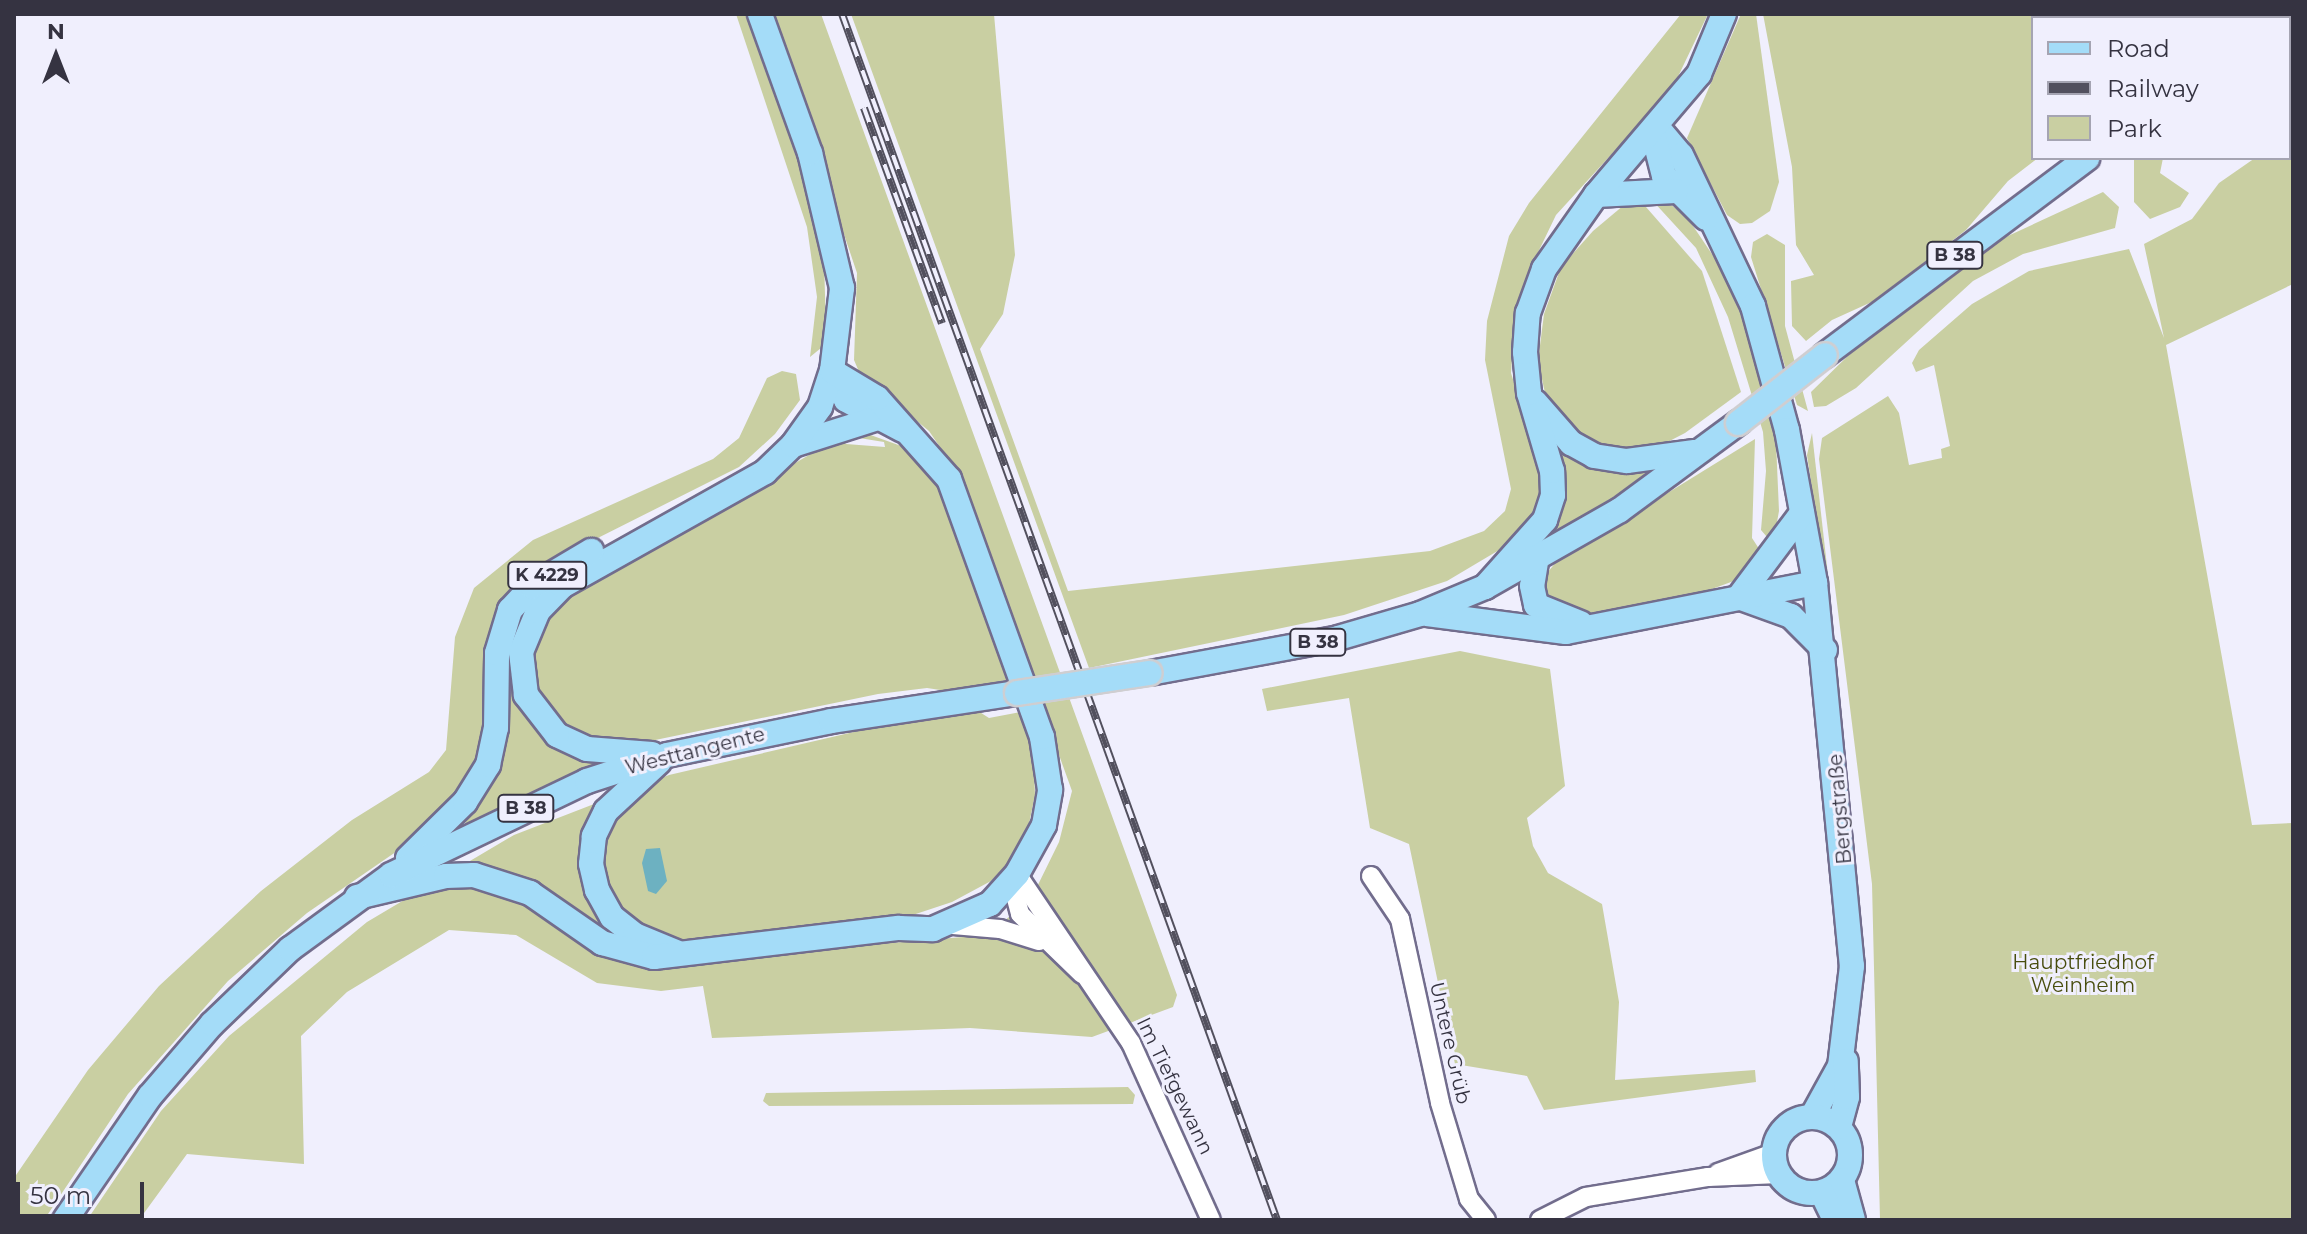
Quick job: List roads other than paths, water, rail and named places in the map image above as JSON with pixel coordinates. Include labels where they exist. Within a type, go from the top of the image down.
[{"type":"main road","name":"K 4229","points":[[667,755],[587,749],[544,724],[522,681],[521,652],[529,624],[562,586],[729,495],[793,445],[820,407],[832,371],[842,288],[833,236],[760,14]]},
{"type":"main road","points":[[1485,587],[1545,520],[1553,495],[1552,471],[1529,393],[1528,313],[1544,269],[1596,195],[1655,130],[1699,74],[1724,14]]},
{"type":"main road","points":[[1655,130],[1658,166],[1676,191],[1714,225]]},
{"type":"main road","name":"Bergstraße","points":[[1655,130],[1681,155],[1753,306],[1802,513],[1815,583],[1825,650],[1852,966],[1845,1035],[1847,1097],[1839,1127],[1850,1148],[1832,1186],[1853,1220]]},
{"type":"main road","name":"B 38","points":[[1485,587],[1536,562],[1620,510],[2084,160]]},
{"type":"main road","points":[[1596,195],[1676,191]]},
{"type":"main road","name":"K 4229","points":[[391,875],[465,802],[488,765],[496,728],[500,638],[521,596],[566,564],[753,462],[832,371]]},
{"type":"main road","points":[[832,371],[838,392],[875,419],[913,433]]},
{"type":"main road","points":[[357,897],[446,876],[474,875],[530,893],[614,949],[639,957],[899,928],[953,925],[990,904],[1032,852],[1048,805],[1042,737],[949,479],[913,433],[877,398],[832,371]]},
{"type":"main road","points":[[1529,393],[1551,424],[1594,456],[1627,461],[1702,450]]},
{"type":"main road","points":[[793,445],[875,419]]},
{"type":"main road","points":[[1739,597],[1802,513]]},
{"type":"main road","points":[[1536,562],[1532,586],[1536,605],[1550,615],[1594,626]]},
{"type":"main road","points":[[1420,614],[1552,632],[1815,583]]},
{"type":"main road","name":"Westtangente","points":[[65,1220],[104,1159],[186,1052],[258,978],[357,897],[391,875],[587,781],[667,755],[831,721],[1150,673],[1338,638],[1420,614],[1485,587]]},
{"type":"main road","points":[[1739,597],[1791,616],[1825,650]]},
{"type":"main road","points":[[667,755],[606,811],[594,836],[591,864],[597,890],[612,917],[635,935],[678,953]]},
{"type":"main road","points":[[899,928],[1014,877]]},
{"type":"main road","name":"Bergstraße","points":[[1776,1163],[1785,1128],[1812,1117],[1830,1091],[1845,1035]]},
{"type":"main road","points":[[1812,1117],[1839,1127]]},
{"type":"main road","points":[[1776,1163],[1794,1189],[1832,1186],[1835,1220]]},
{"type":"street","name":"Untere Grüb","points":[[1371,876],[1400,919],[1440,1103],[1469,1199],[1486,1220]]},
{"type":"street","name":"Im Tiefgewann","points":[[1014,877],[1015,908],[1047,944],[1088,978]]},
{"type":"street","name":"Im Tiefgewann","points":[[1014,877],[1088,978],[1147,1071],[1211,1220]]},
{"type":"street","name":"Im Tiefgewann","points":[[953,925],[1000,929],[1047,944]]},
{"type":"street","points":[[1540,1220],[1586,1197],[1776,1163]]},
{"type":"water","points":[[660,848],[667,881],[656,894],[648,891],[642,863],[646,849]]},
{"type":"railway","points":[[842,14],[1277,1220]]},
{"type":"railway","points":[[864,108],[942,323]]},
{"type":"park label","name":"Hauptfriedhof Weinheim","points":[[2083,974]]}]
